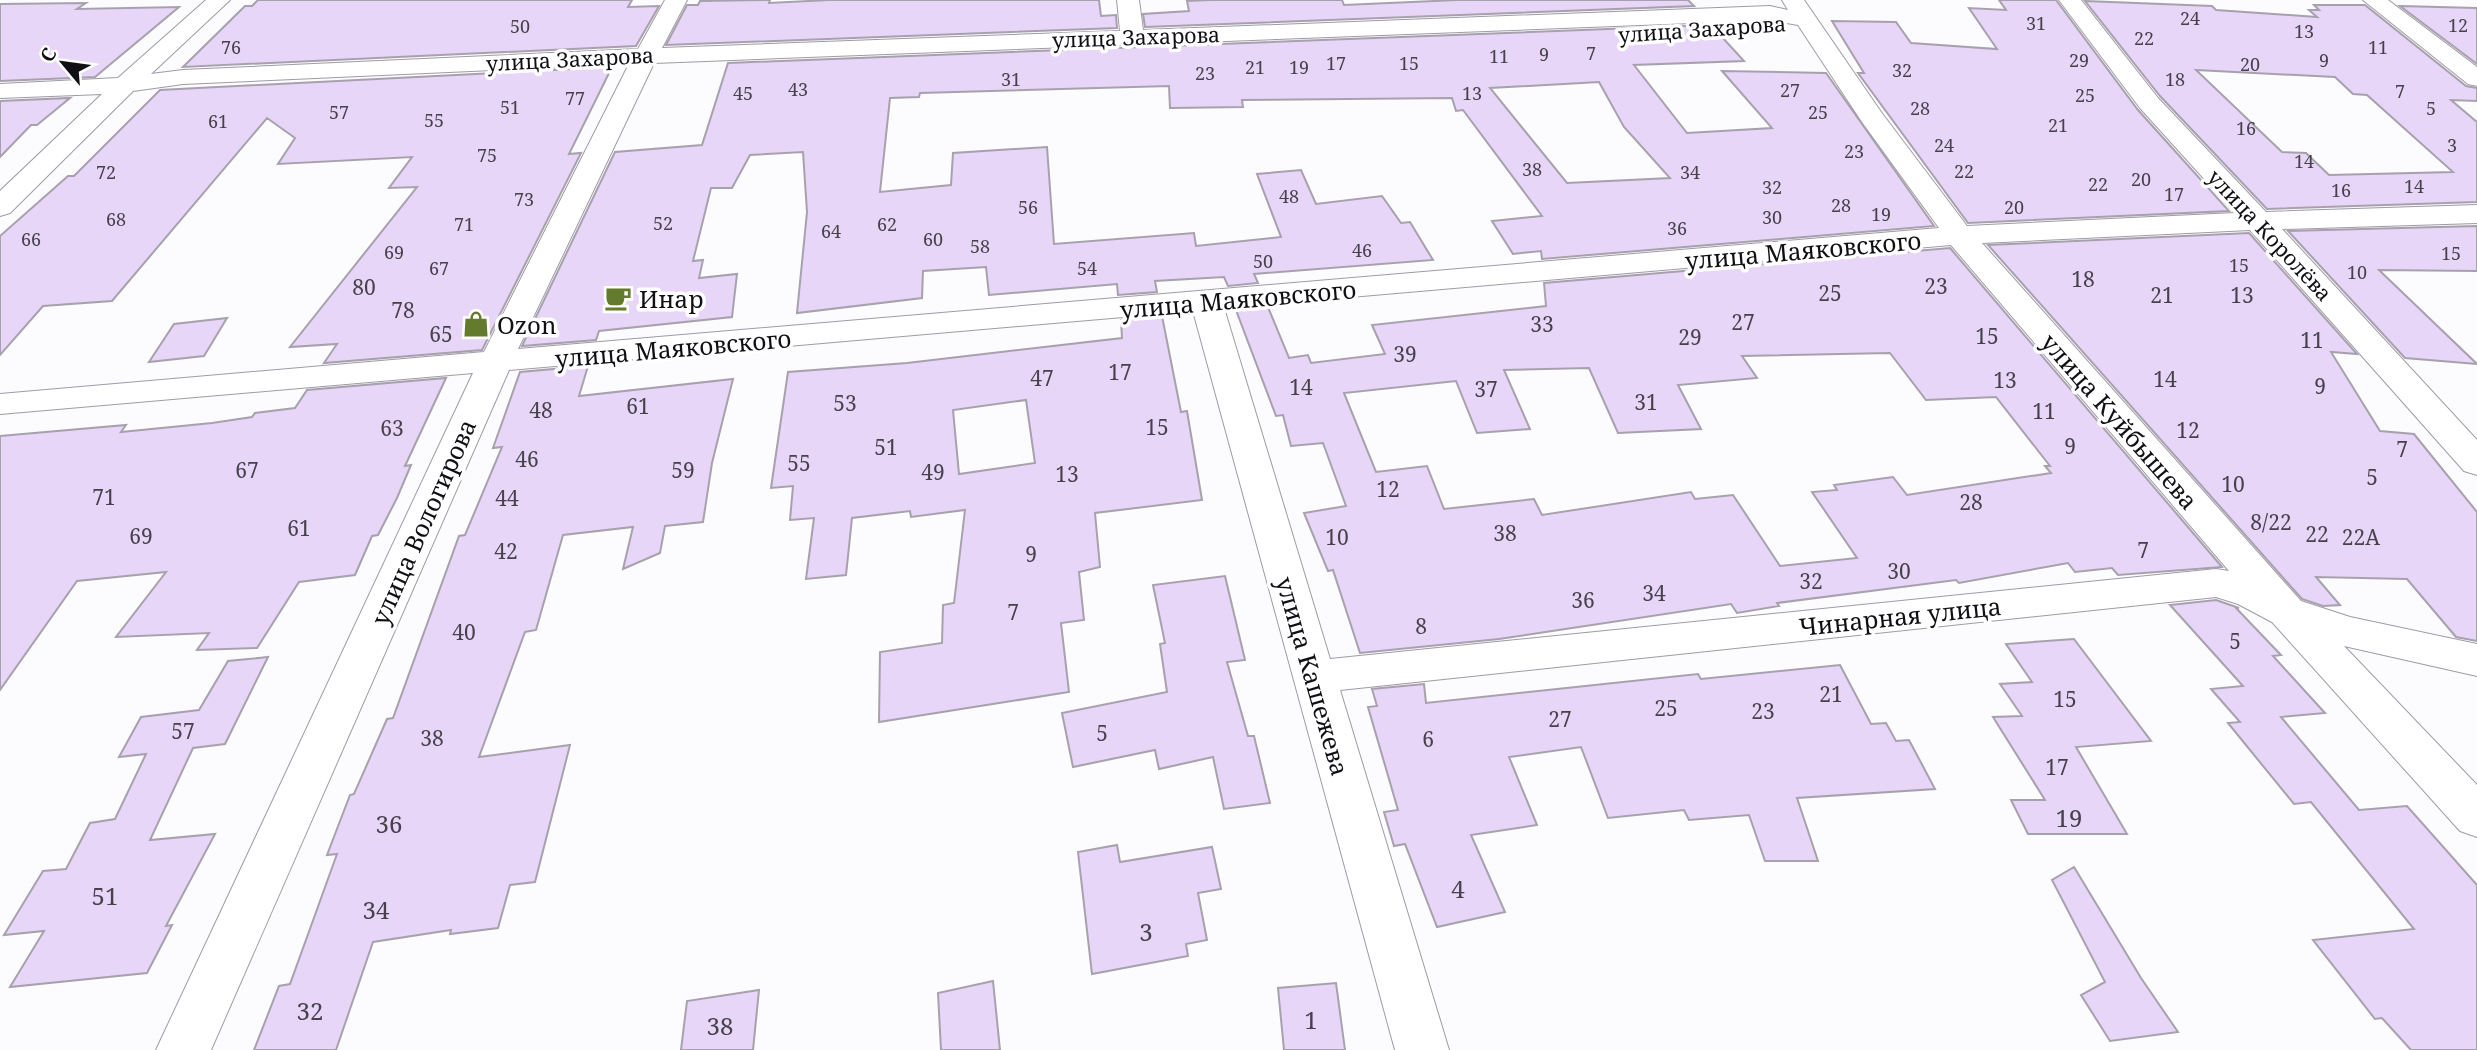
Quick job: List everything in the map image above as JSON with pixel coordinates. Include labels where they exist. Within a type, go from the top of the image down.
[{"type":"street","points":[[0,207],[125,85],[219,0]]},
{"type":"street","name":"улица Вологирова","points":[[183,1050],[495,363],[641,65],[676,0]]},
{"type":"street","points":[[1128,0],[1132,37]]},
{"type":"street","name":"улица Королёва","points":[[2070,0],[2148,103],[2402,376],[2477,463]]},
{"type":"street","points":[[2374,0],[2477,79]]},
{"type":"street","name":"улица Захарова","points":[[641,65],[1776,28],[1800,10]]},
{"type":"street","name":"улица Захарова","points":[[0,91],[125,85],[163,95],[1132,37],[1800,10]]},
{"type":"street","name":"улица Куйбышева","points":[[1800,10],[1871,117],[1959,235],[2287,612],[2477,817]]},
{"type":"street","name":"улица Маяковского","points":[[0,404],[1959,235],[2256,220],[2477,214]]},
{"type":"street","name":"улица Кашежева","points":[[1206,302],[1312,677],[1422,1050]]},
{"type":"street","name":"Чинарная улица","points":[[1312,677],[2216,583],[2242,589],[2287,612],[2326,626],[2477,660]]},
{"type":"building","points":[[258,0],[632,0],[628,7],[659,6],[636,46],[183,67],[245,6],[252,6]]},
{"type":"building","points":[[770,0],[769,3],[829,0],[1099,0],[1101,16],[1116,15],[1117,28],[666,45],[687,5],[698,5],[700,1]]},
{"type":"building","points":[[1342,0],[1344,5],[1457,0],[1688,0],[1694,6],[1145,27],[1143,14],[1189,11],[1187,1]]},
{"type":"building","points":[[1999,0],[2056,0],[2138,110],[2229,211],[1968,223],[1858,73],[1864,73],[1832,21],[1896,22],[1911,43],[1997,49],[1969,8],[2006,10]]},
{"type":"building","points":[[2085,1],[2212,6],[2216,10],[2317,17],[2309,10],[2319,10],[2314,5],[2365,5],[2466,86],[2477,88],[2477,101],[2451,100],[2477,122],[2477,202],[2267,209],[2160,96]],"holes":[[[2196,70],[2335,77],[2353,94],[2367,95],[2453,172],[2329,175],[2306,153],[2282,152]]]},
{"type":"building","points":[[86,3],[77,9],[179,7],[95,77],[0,81],[0,4]]},
{"type":"building","points":[[2400,6],[2477,8],[2477,64]]},
{"type":"building","points":[[1711,25],[1744,61],[1634,65],[1687,133],[1772,128],[1722,71],[1826,73],[1934,226],[1542,259],[1541,251],[1513,254],[1492,221],[1542,216],[1463,110],[1456,111],[1452,98],[1242,100],[1243,107],[1170,108],[1169,86],[920,93],[919,97],[890,98],[880,192],[951,185],[953,153],[1047,147],[1054,244],[1194,233],[1196,246],[1281,237],[1257,174],[1301,170],[1316,204],[1382,196],[1401,223],[1410,222],[1433,260],[1254,274],[1258,283],[1228,286],[1224,277],[1155,281],[1157,292],[1118,295],[1117,284],[989,295],[986,267],[923,271],[922,298],[797,313],[807,212],[803,152],[750,155],[732,188],[711,188],[693,261],[703,260],[699,278],[737,274],[732,317],[599,331],[596,340],[522,346],[615,152],[702,145],[728,63]],"holes":[[[1599,82],[1624,127],[1670,178],[1567,183],[1490,88]]]},
{"type":"building","points":[[612,67],[569,154],[581,153],[482,350],[324,363],[337,344],[290,347],[417,187],[389,188],[412,157],[278,164],[295,138],[267,118],[112,301],[43,306],[0,355],[0,236],[68,176],[74,176],[160,90]]},
{"type":"building","points":[[70,98],[37,125],[31,125],[0,157],[0,101]]},
{"type":"building","points":[[2477,226],[2477,271],[2379,270],[2477,364],[2405,358],[2288,231]]},
{"type":"building","points":[[2249,233],[2357,354],[2331,352],[2380,431],[2414,434],[2477,512],[2477,641],[2456,637],[2407,579],[2316,577],[2340,605],[2323,606],[2302,599],[1988,245]]},
{"type":"building","points":[[1950,248],[2222,567],[2118,575],[2112,568],[2075,572],[2068,563],[1959,583],[1956,580],[1777,603],[1779,606],[1737,613],[1731,604],[1499,639],[1360,653],[1333,570],[1328,571],[1304,513],[1346,506],[1323,443],[1291,446],[1283,415],[1276,416],[1236,310],[1268,307],[1289,358],[1308,355],[1311,363],[1385,354],[1372,325],[1546,306],[1544,283]],"holes":[[[1890,353],[1926,400],[1996,397],[2050,466],[2045,466],[2051,473],[1907,495],[1893,477],[1834,485],[1837,490],[1812,492],[1857,558],[1780,566],[1733,495],[1695,499],[1691,492],[1542,515],[1534,499],[1444,509],[1427,466],[1376,472],[1344,393],[1456,381],[1477,433],[1530,429],[1504,370],[1589,368],[1618,433],[1701,429],[1678,385],[1757,378],[1742,356]]]},
{"type":"building","points":[[1162,316],[1181,412],[1187,411],[1202,500],[1095,513],[1100,567],[1079,572],[1084,620],[1061,623],[1069,692],[879,722],[880,652],[942,643],[943,605],[954,603],[965,510],[911,517],[910,511],[852,518],[846,575],[806,579],[814,518],[790,520],[793,486],[771,488],[788,372],[907,363],[1122,338],[1121,320]],"holes":[[[1026,400],[1035,463],[959,474],[953,410]]]},
{"type":"building","points":[[227,318],[204,356],[149,362],[174,324]]},
{"type":"building","points":[[588,366],[579,396],[733,379],[712,463],[703,522],[665,526],[660,553],[623,569],[633,527],[563,535],[536,630],[525,632],[479,757],[570,745],[535,882],[510,885],[498,928],[450,934],[451,930],[373,942],[336,1050],[254,1050],[279,986],[290,984],[337,854],[327,855],[350,795],[354,794],[387,719],[393,718],[459,536],[465,535],[502,447],[493,448],[520,372]]},
{"type":"building","points":[[446,378],[405,466],[411,465],[397,498],[378,535],[372,536],[355,575],[299,582],[257,648],[197,650],[209,633],[116,637],[166,572],[77,581],[0,690],[0,436],[126,425],[121,432],[212,423],[252,417],[255,413],[295,408],[307,390]]},
{"type":"building","points":[[1225,576],[1245,660],[1227,662],[1248,736],[1254,736],[1270,803],[1224,809],[1213,757],[1159,769],[1155,750],[1073,767],[1062,713],[1167,692],[1160,644],[1165,643],[1153,585]]},
{"type":"building","points":[[2216,600],[2239,608],[2236,608],[2281,655],[2273,656],[2325,713],[2281,717],[2359,810],[2407,806],[2477,885],[2477,1050],[2411,1050],[2382,1018],[2375,1019],[2313,940],[2414,929],[2311,802],[2294,804],[2228,723],[2240,722],[2211,689],[2243,686],[2170,605]]},
{"type":"building","points":[[2074,639],[2151,741],[2076,747],[2127,834],[2028,834],[2011,800],[2045,800],[1993,717],[2022,716],[2000,684],[2032,682],[2006,644]]},
{"type":"building","points":[[268,657],[225,744],[193,748],[150,840],[215,834],[166,926],[172,925],[147,973],[10,987],[44,931],[4,935],[43,871],[66,869],[90,823],[115,819],[146,754],[119,757],[141,717],[199,710],[228,661]]},
{"type":"building","points":[[1840,665],[1871,724],[1886,723],[1896,741],[1909,740],[1935,789],[1797,798],[1818,861],[1765,861],[1749,815],[1689,820],[1684,810],[1608,818],[1581,747],[1509,757],[1537,825],[1471,835],[1505,912],[1437,927],[1405,844],[1394,846],[1384,812],[1398,810],[1368,707],[1377,706],[1372,689],[1424,684],[1426,703],[1698,674],[1701,679]]},
{"type":"building","points":[[1117,845],[1120,862],[1212,847],[1221,889],[1198,893],[1207,940],[1186,944],[1188,956],[1092,974],[1078,852]]},
{"type":"building","points":[[2074,867],[2141,978],[2178,1032],[2110,1041],[2081,995],[2105,982],[2052,880]]},
{"type":"building","points":[[993,981],[1000,1050],[941,1050],[938,993]]},
{"type":"building","points":[[1336,983],[1345,1050],[1284,1050],[1278,988]]},
{"type":"building","points":[[759,990],[753,1050],[681,1050],[687,1001]]},
{"type":"place","name":"Инар","points":[[618,298]]},
{"type":"place","name":"Ozon","points":[[476,324]]}]
